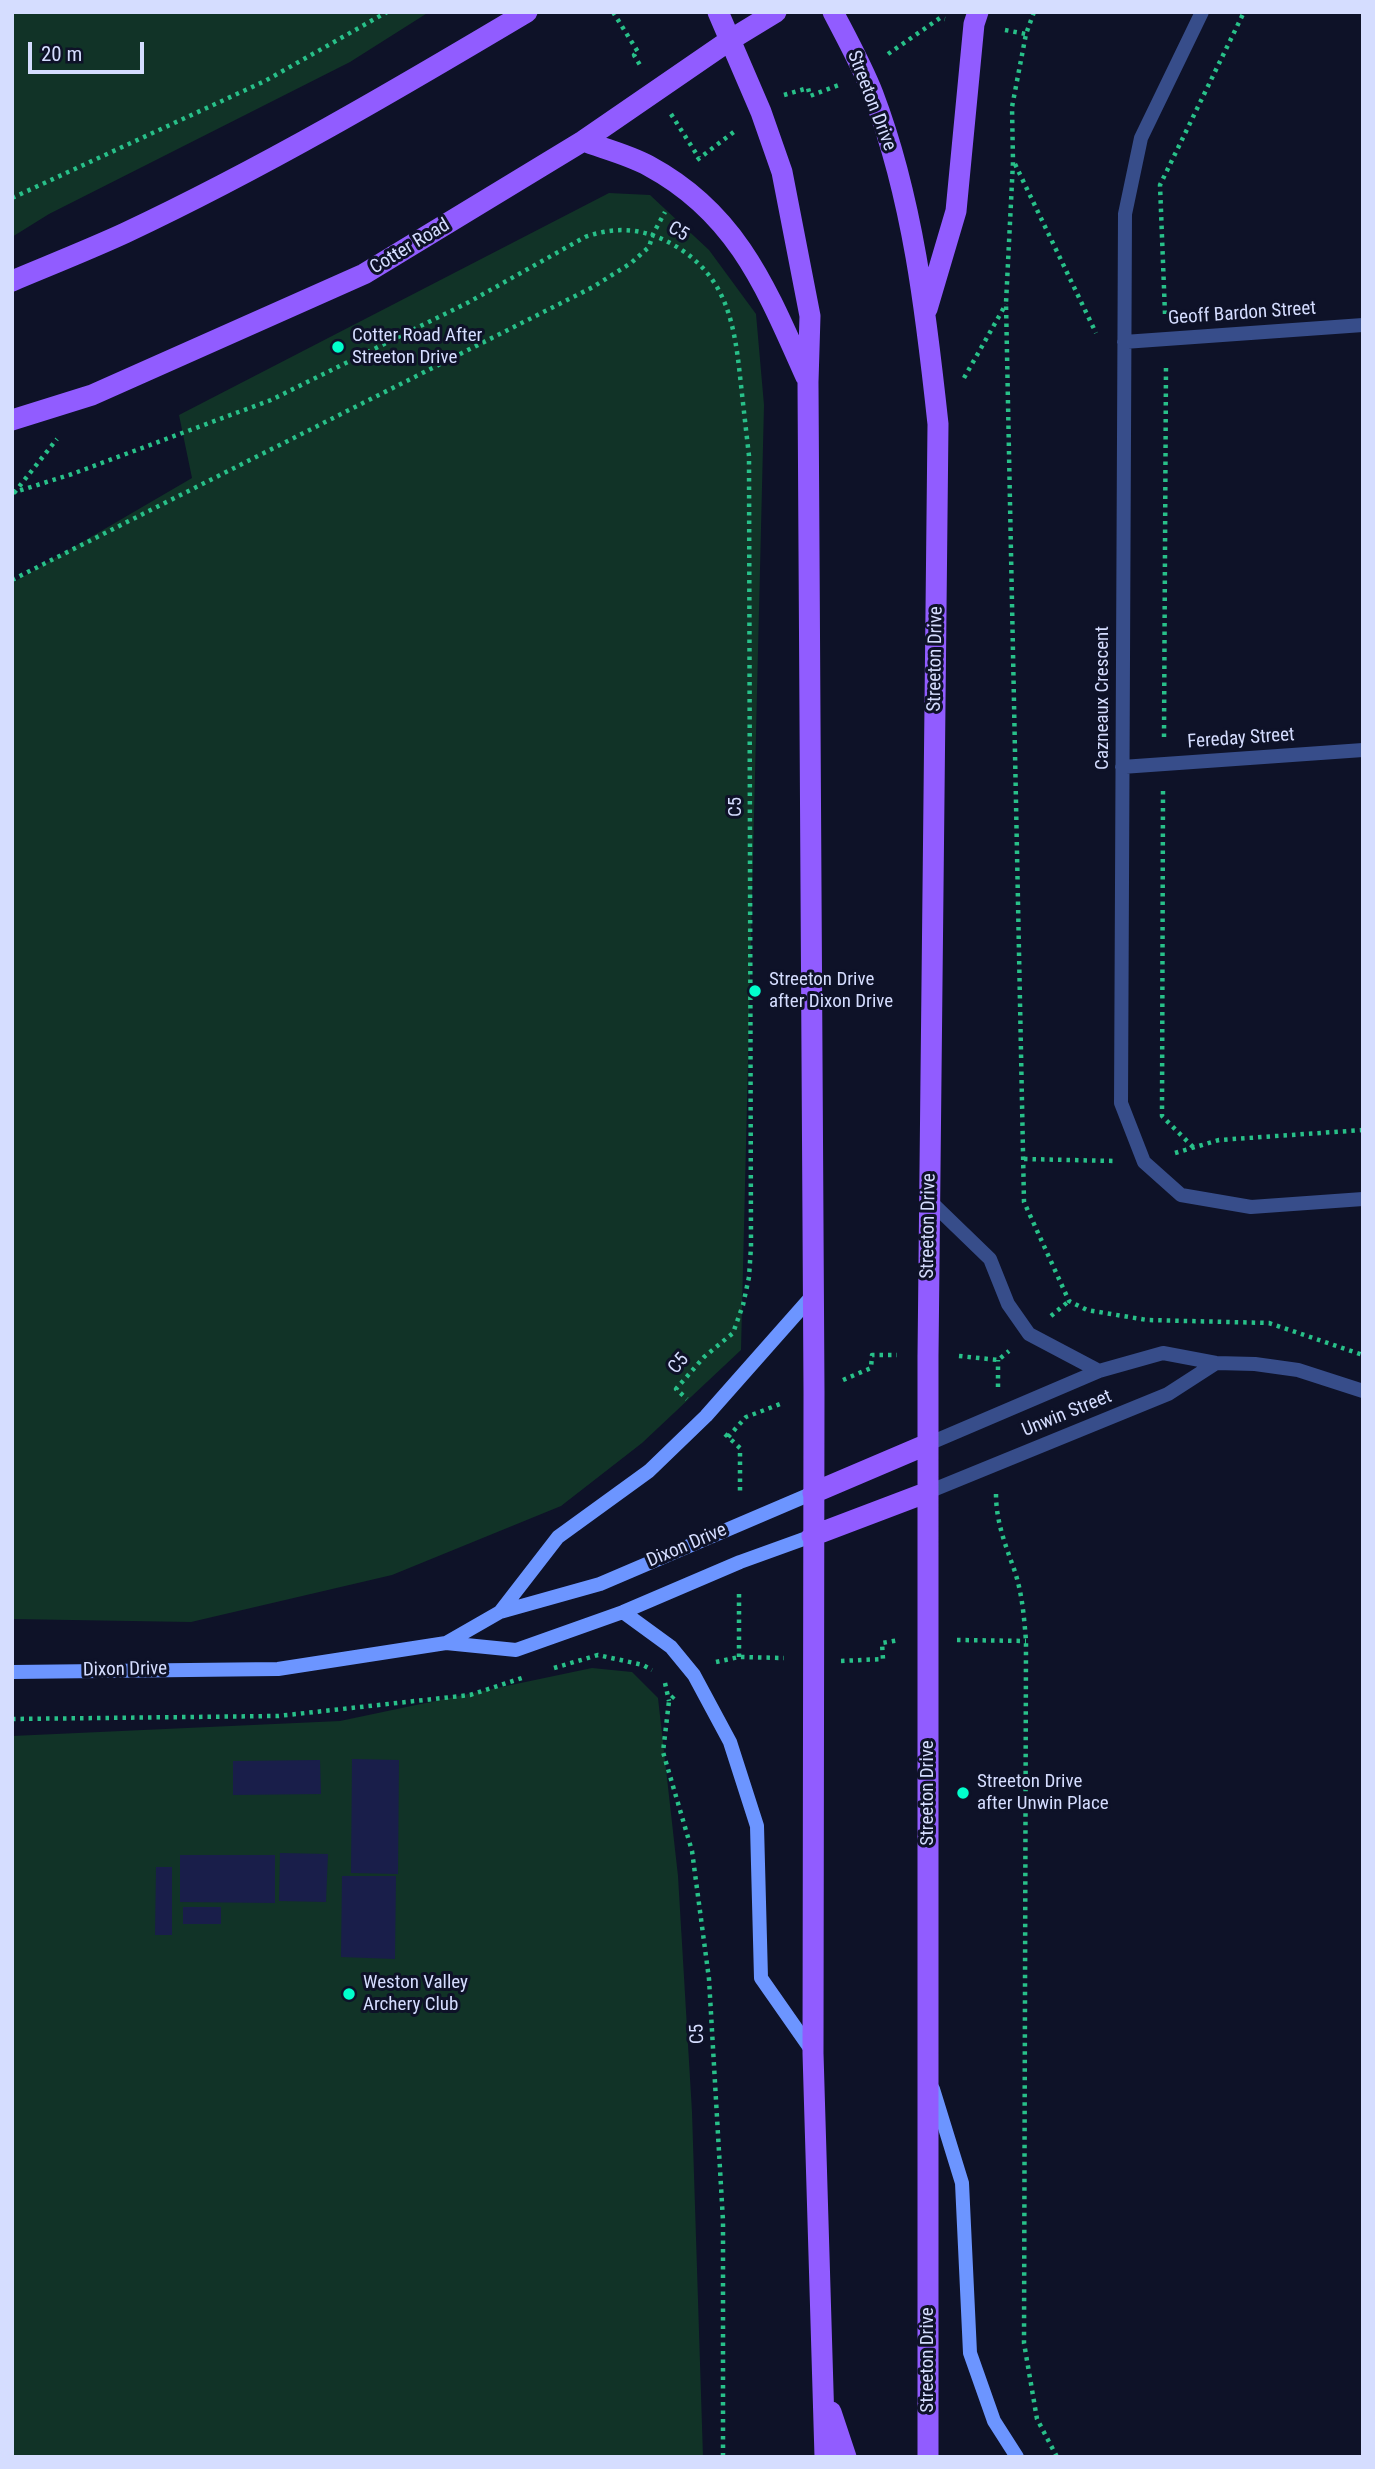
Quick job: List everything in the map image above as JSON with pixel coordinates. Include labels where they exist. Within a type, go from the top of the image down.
[{"type":"main road","points":[[12,281],[125,232],[226,182],[385,96],[527,12]]},
{"type":"main road","points":[[718,12],[761,111],[782,172],[810,316],[808,382],[813,1295],[813,2053],[825,2457]]},
{"type":"main road","name":"Cotter Road","points":[[12,420],[92,395],[364,274],[583,141],[730,40],[776,12]]},
{"type":"main road","name":"Streeton Drive","points":[[833,12],[874,97],[899,178],[926,312],[938,424],[928,1444],[928,2457]]},
{"type":"main road","points":[[926,312],[956,211],[974,24],[978,12]]},
{"type":"main road","points":[[583,141],[646,165],[680,185],[712,214],[738,243],[767,290],[808,382]]},
{"type":"main road","points":[[500,1612],[558,1537],[649,1471],[706,1416],[813,1295]]},
{"type":"main road","name":"Dixon Drive","points":[[446,1643],[500,1612],[600,1584],[928,1444]]},
{"type":"main road","name":"Dixon Drive","points":[[12,1672],[278,1669],[446,1643],[516,1650],[623,1612],[740,1562],[928,1492]]},
{"type":"main road","points":[[623,1612],[671,1647],[694,1675],[730,1742],[757,1826],[761,1978],[813,2053]]},
{"type":"main road","points":[[929,2075],[962,2183],[970,2353],[994,2421],[1017,2457]]},
{"type":"main road","points":[[825,2394],[846,2457]]},
{"type":"street","name":"Cazneaux Crescent","points":[[1202,12],[1141,138],[1125,214],[1121,1103],[1144,1162],[1181,1195],[1251,1207],[1363,1199]]},
{"type":"street","name":"Geoff Bardon Street","points":[[1124,342],[1363,325]]},
{"type":"street","name":"Fereday Street","points":[[1122,767],[1363,750]]},
{"type":"street","name":"Unwin Street","points":[[930,1201],[990,1259],[1008,1304],[1029,1334],[1099,1371]]},
{"type":"street","name":"Unwin Street","points":[[928,1444],[1099,1371],[1163,1353],[1216,1363],[1255,1364],[1298,1370],[1363,1391]]},
{"type":"street","name":"Unwin Street","points":[[928,1492],[1168,1394],[1216,1363]]},
{"type":"path","points":[[12,198],[265,81],[387,12]]},
{"type":"path","points":[[1034,12],[1026,34],[1012,107],[1013,162],[1006,303],[1024,1202],[1069,1301],[1087,1310],[1147,1320],[1269,1323],[1363,1355]]},
{"type":"path","points":[[1194,1148],[1162,1116],[1166,339],[1160,185],[1244,12]]},
{"type":"path","points":[[699,158],[782,96],[808,88],[810,96],[836,86],[863,71],[940,18]]},
{"type":"path","points":[[1013,162],[1101,342]]},
{"type":"path","points":[[12,580],[555,308],[631,263],[649,247],[653,234],[611,229],[585,237],[469,302],[271,400],[72,474],[13,493]]},
{"type":"path","name":"C5","points":[[653,234],[682,250],[698,263],[722,294],[735,332],[749,456],[749,1277],[733,1333],[704,1357],[676,1389]]},
{"type":"path","points":[[938,424],[1006,303]]},
{"type":"path","points":[[13,493],[58,438]]},
{"type":"path","points":[[1024,1159],[1144,1162],[1219,1140],[1363,1130]]},
{"type":"path","points":[[859,1374],[871,1368],[872,1355],[888,1355]]},
{"type":"path","points":[[967,1356],[998,1360]]},
{"type":"path","points":[[728,1437],[746,1417]]},
{"type":"path","points":[[996,1502],[1002,1540],[1023,1604],[1026,1641],[1024,2343],[1037,2418],[1057,2457]]},
{"type":"path","points":[[864,1661],[883,1659],[882,1643],[899,1640],[1026,1641]]},
{"type":"path","points":[[547,1671],[598,1655],[643,1665],[663,1676],[669,1701]]},
{"type":"path","points":[[669,1701],[694,1675],[711,1664],[739,1657]]},
{"type":"path","points":[[12,1718],[278,1716],[470,1695],[534,1675]]},
{"type":"path","name":"C5","points":[[669,1701],[663,1752],[692,1850],[709,1979],[723,2221],[723,2457]]},
{"type":"green space","points":[[12,12],[429,12],[350,62],[49,214],[12,237]]},
{"type":"green space","points":[[609,193],[650,195],[709,250],[756,314],[764,405],[741,1350],[642,1443],[561,1506],[392,1575],[191,1622],[12,1619],[12,583],[192,478],[179,415]]},
{"type":"green space","name":"Weston Valley Archery Club","points":[[592,1668],[632,1672],[658,1698],[678,1876],[692,2112],[703,2457],[12,2457],[12,1736],[340,1721]]},
{"type":"building","points":[[352,1759],[399,1760],[398,1874],[351,1873]]},
{"type":"building","points":[[320,1760],[321,1794],[233,1795],[233,1761]]},
{"type":"building","points":[[280,1853],[328,1854],[326,1902],[279,1901]]},
{"type":"building","points":[[180,1855],[275,1855],[275,1903],[180,1902]]},
{"type":"building","points":[[156,1867],[172,1867],[172,1935],[155,1935]]},
{"type":"building","points":[[342,1876],[396,1876],[395,1959],[341,1957]]},
{"type":"building","points":[[183,1907],[221,1907],[221,1924],[183,1924]]},
{"type":"place","name":"Cotter Road After Streeton Drive","points":[[338,347]]},
{"type":"place","name":"Streeton Drive after Dixon Drive","points":[[755,991]]},
{"type":"place","name":"Streeton Drive after Unwin Place","points":[[963,1793]]},
{"type":"place","name":"Weston Valley Archery Club","points":[[349,1994]]}]
